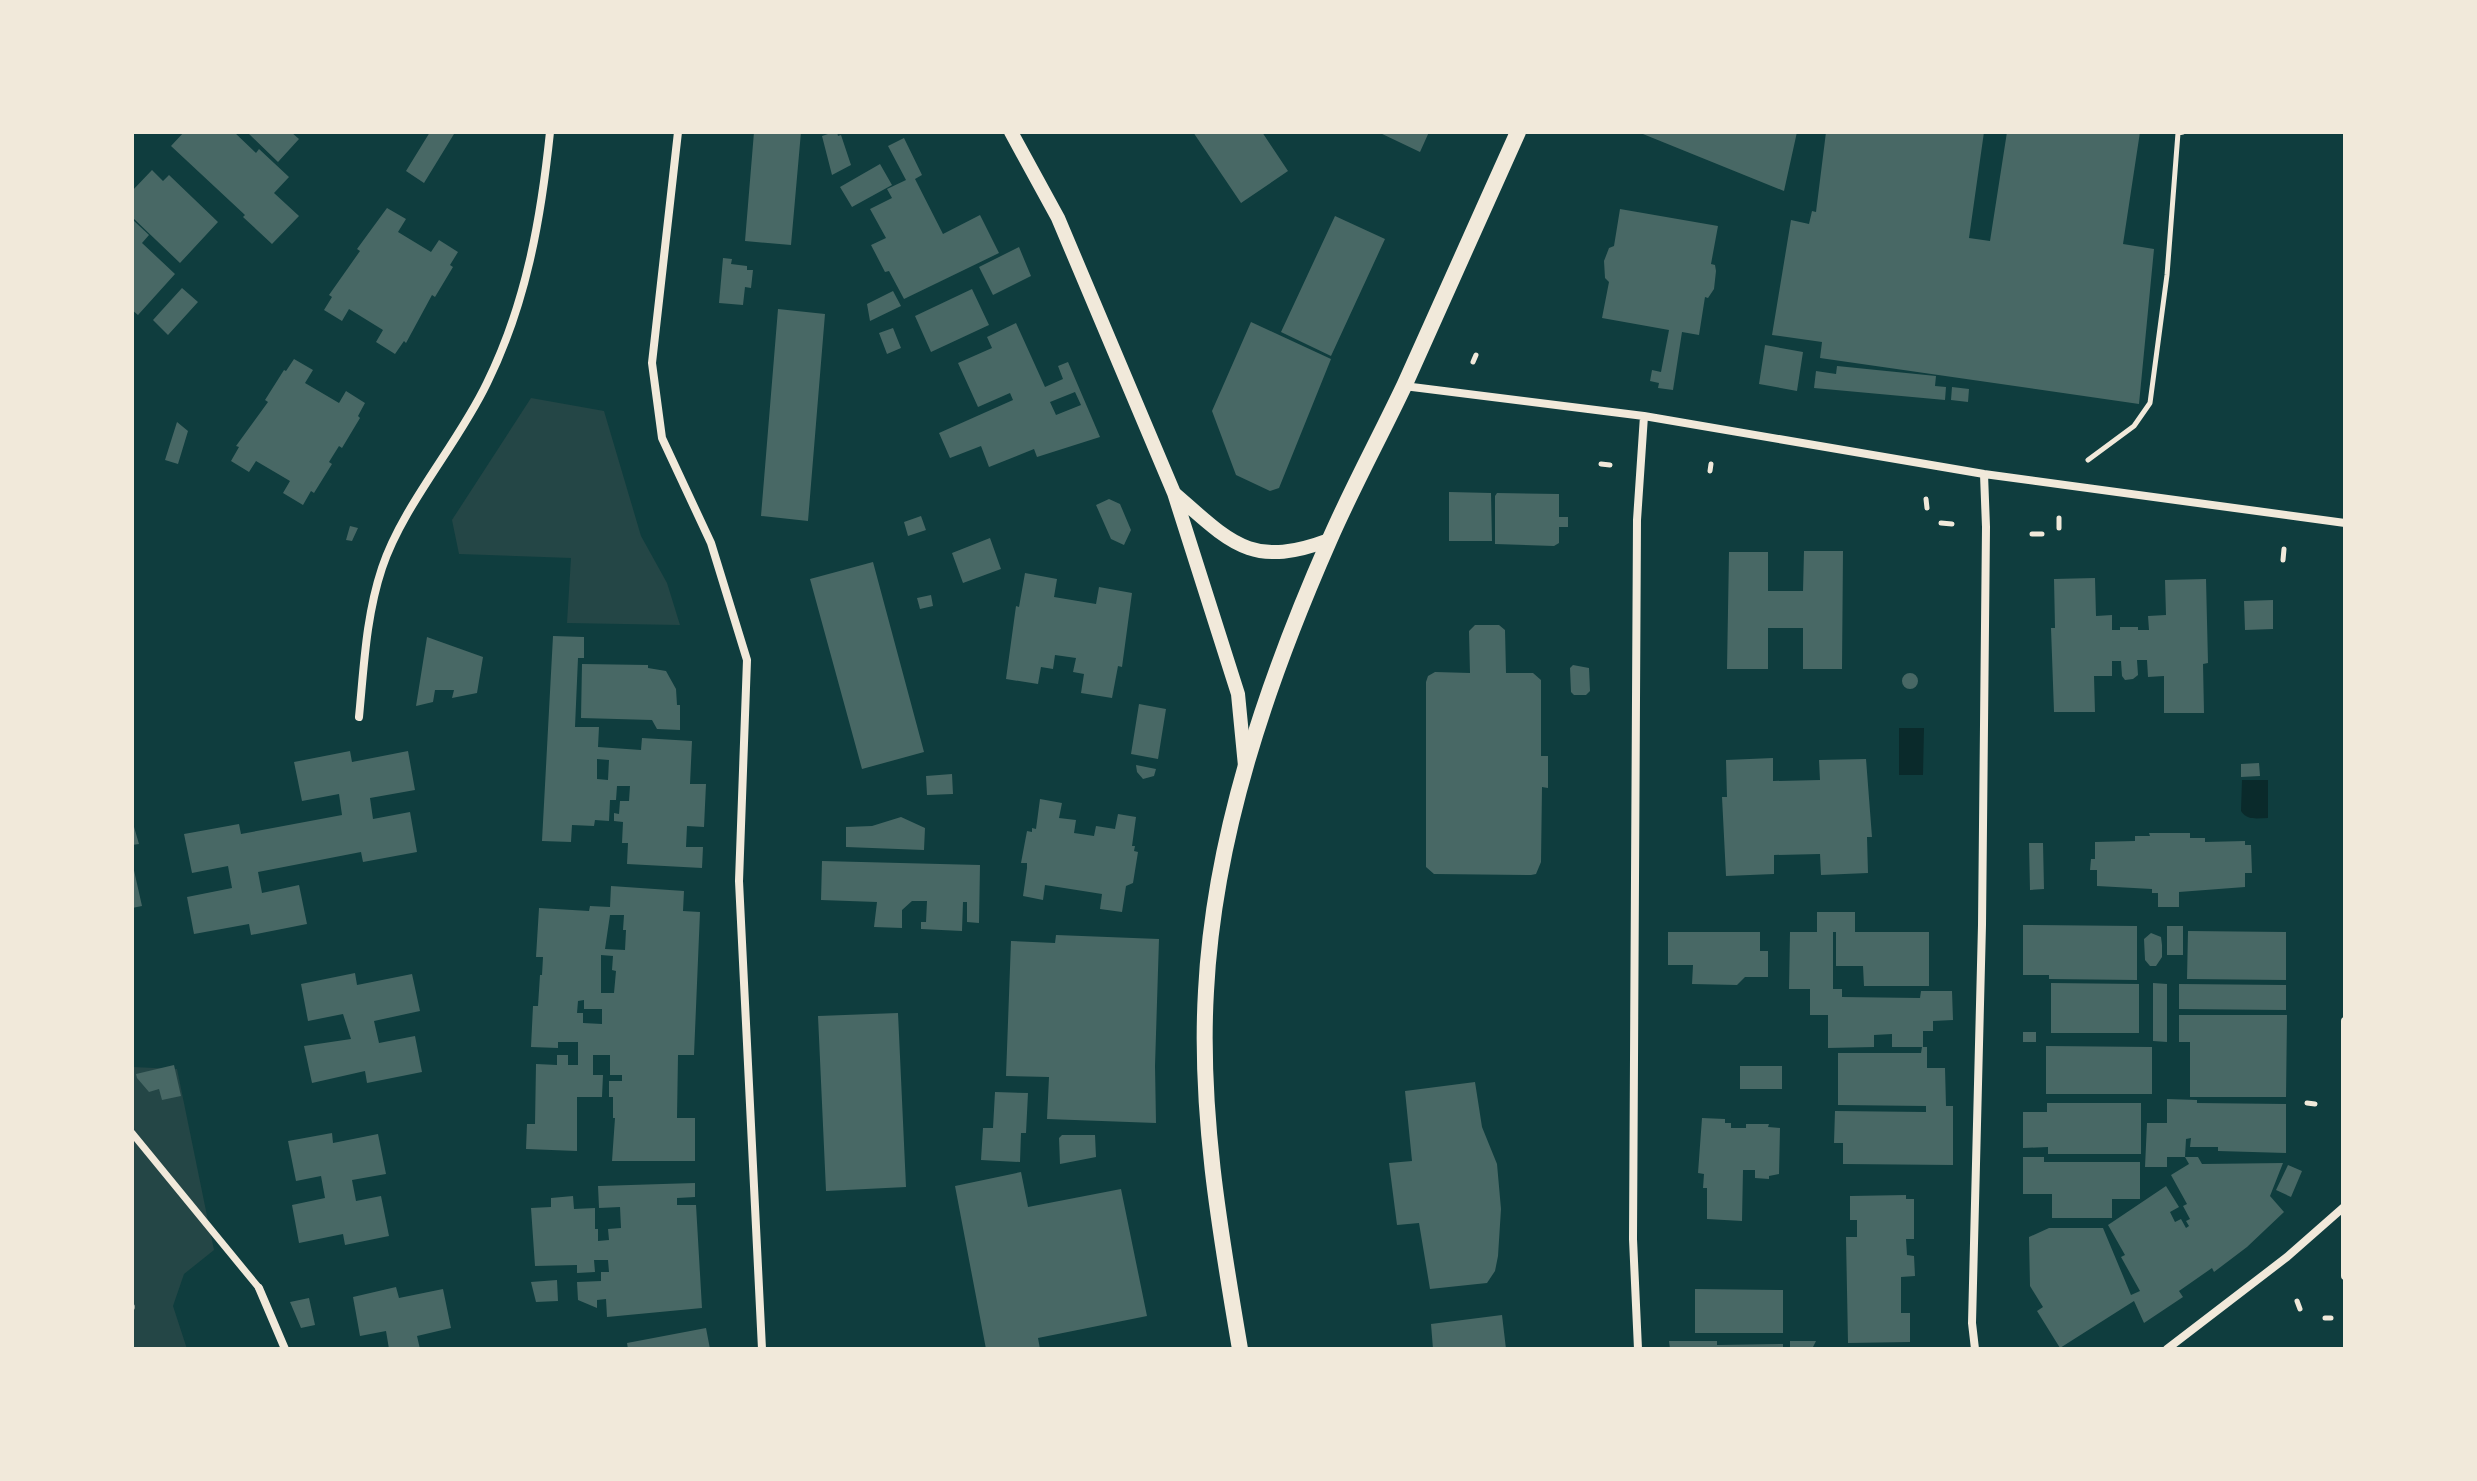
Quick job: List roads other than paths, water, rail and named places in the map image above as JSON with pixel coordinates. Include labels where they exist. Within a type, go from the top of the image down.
[{"type":"main road","points":[[1240,1349],[1222,1246],[1208,1125],[1205,993],[1215,900],[1245,770],[1282,659],[1329,540],[1404,386],[1518,132]]},
{"type":"street","points":[[359,717],[369,616],[383,565],[397,535],[486,385],[520,301],[531,262],[550,132]]},
{"type":"street","points":[[678,132],[652,363],[662,438],[711,543],[747,660],[739,881],[762,1349]]},
{"type":"street","points":[[1011,132],[1058,218],[1174,493],[1238,694],[1245,770]]},
{"type":"street","points":[[1404,386],[1644,416],[1984,474],[2345,523]]},
{"type":"street","points":[[1638,1349],[1633,1239],[1637,536],[1644,416]]},
{"type":"street","points":[[1975,1349],[1972,1323],[1982,925],[1984,474]]},
{"type":"street","points":[[1174,493],[1223,536],[1250,550],[1278,553],[1303,550],[1329,540]]},
{"type":"street","points":[[2345,1021],[2345,1276]]},
{"type":"street","points":[[132,1133],[259,1288],[285,1349]]},
{"type":"street","points":[[2167,1349],[2287,1257],[2344,1206]]}]
